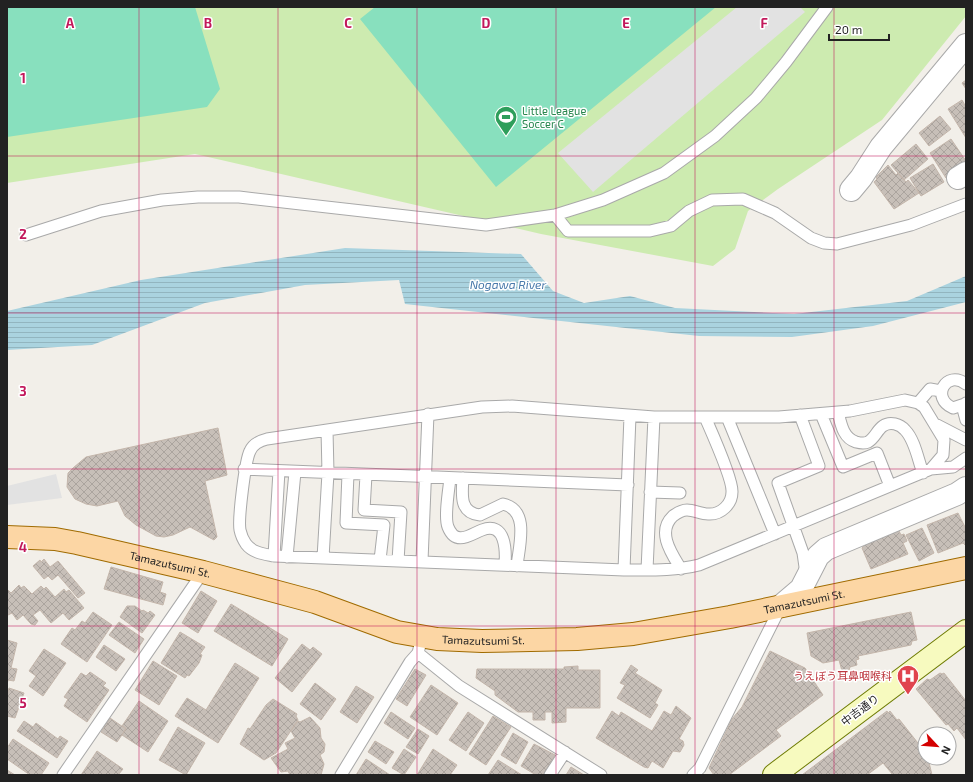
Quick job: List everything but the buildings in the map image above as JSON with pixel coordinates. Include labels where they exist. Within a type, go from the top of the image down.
[{"type":"main road","name":"Tamazutsumi St.","points":[[7,537],[55,539],[203,572],[314,602],[378,626],[420,645],[490,641],[577,639],[640,633],[966,568]]},
{"type":"street","points":[[851,190],[861,178],[881,147],[966,45]]},
{"type":"street","points":[[781,606],[801,589],[818,556],[826,549],[957,494],[966,488]]},
{"type":"street","name":"中吉通り","points":[[774,775],[966,631]]},
{"type":"lane","points":[[26,235],[101,212],[162,200],[198,197],[240,197],[486,225],[555,214],[603,200],[664,173],[715,136],[756,98],[786,62],[827,7]]},
{"type":"lane","points":[[555,214],[568,231],[650,231],[671,226],[689,211],[712,200],[743,199],[775,214],[811,238],[824,243],[837,244],[911,225],[966,204]]},
{"type":"lane","points":[[966,384],[954,379],[946,383],[941,391],[942,399],[948,406],[957,408],[966,404]]},
{"type":"lane","points":[[918,402],[930,389],[941,391]]},
{"type":"lane","points":[[927,471],[943,455],[944,440],[930,413],[918,402],[905,400],[821,414],[727,417],[630,416],[505,406],[482,406],[259,441],[250,450],[244,470],[240,530],[244,540],[251,549],[261,554],[274,556],[624,570],[681,569],[699,565],[927,471],[953,467],[966,458]]},
{"type":"lane","points":[[966,404],[963,413],[966,420]]},
{"type":"lane","points":[[838,412],[845,434],[851,440],[864,444],[872,439],[883,426],[891,424],[900,425],[908,433],[927,471]]},
{"type":"lane","points":[[422,561],[428,414]]},
{"type":"lane","points":[[821,414],[843,467],[878,453],[890,486]]},
{"type":"lane","points":[[800,415],[819,466],[778,483],[803,553],[807,579]]},
{"type":"lane","points":[[624,570],[630,416]]},
{"type":"lane","points":[[647,570],[654,417]]},
{"type":"lane","points":[[681,569],[666,538],[666,531],[670,519],[676,514],[688,510],[708,514],[719,512],[724,509],[732,496],[732,484],[705,417]]},
{"type":"lane","points":[[727,417],[775,534]]},
{"type":"lane","points":[[937,425],[966,440]]},
{"type":"lane","points":[[323,558],[328,473],[327,430]]},
{"type":"lane","points":[[244,470],[628,485]]},
{"type":"lane","points":[[274,556],[279,471]]},
{"type":"lane","points":[[288,557],[295,472]]},
{"type":"lane","points":[[348,474],[346,523],[384,525],[380,560]]},
{"type":"lane","points":[[366,475],[364,510],[401,512],[398,561]]},
{"type":"lane","points":[[450,478],[447,521],[449,529],[459,537],[463,538],[469,537],[482,529],[494,530],[499,533],[505,542],[505,565]]},
{"type":"lane","points":[[463,478],[462,502],[468,511],[480,515],[503,504],[512,507],[517,512],[520,524],[517,566]]},
{"type":"lane","points":[[650,492],[680,492]]},
{"type":"lane","points":[[63,775],[203,572]]},
{"type":"lane","points":[[693,775],[700,768],[781,606]]},
{"type":"lane","points":[[341,775],[420,645],[459,686],[601,775]]},
{"type":"lane","points":[[550,775],[565,752]]},
{"type":"green space","points":[[7,7],[966,7],[966,16],[882,120],[778,189],[748,211],[735,249],[713,266],[541,234],[195,154],[7,183]]},
{"type":"green space","points":[[7,7],[195,7],[220,89],[207,107],[7,137]]},
{"type":"green space","name":"Little League Soccer C","points":[[375,7],[716,7],[496,187],[360,19]]},
{"type":"shaded area","points":[[737,7],[800,7],[805,12],[593,192],[558,153]]},
{"type":"shaded area","points":[[56,474],[62,498],[7,505],[7,486]]},
{"type":"water","name":"Nogawa River","points":[[345,248],[521,254],[553,291],[584,303],[630,296],[675,308],[794,314],[907,301],[966,276],[966,302],[873,326],[792,337],[699,336],[405,304],[399,280],[305,285],[205,303],[92,345],[7,350],[7,311],[141,280]]},
{"type":"place","name":"Little League Soccer C","points":[[506,136]]},
{"type":"place","name":"うえぼう耳鼻咽喉科","points":[[908,696]]}]
